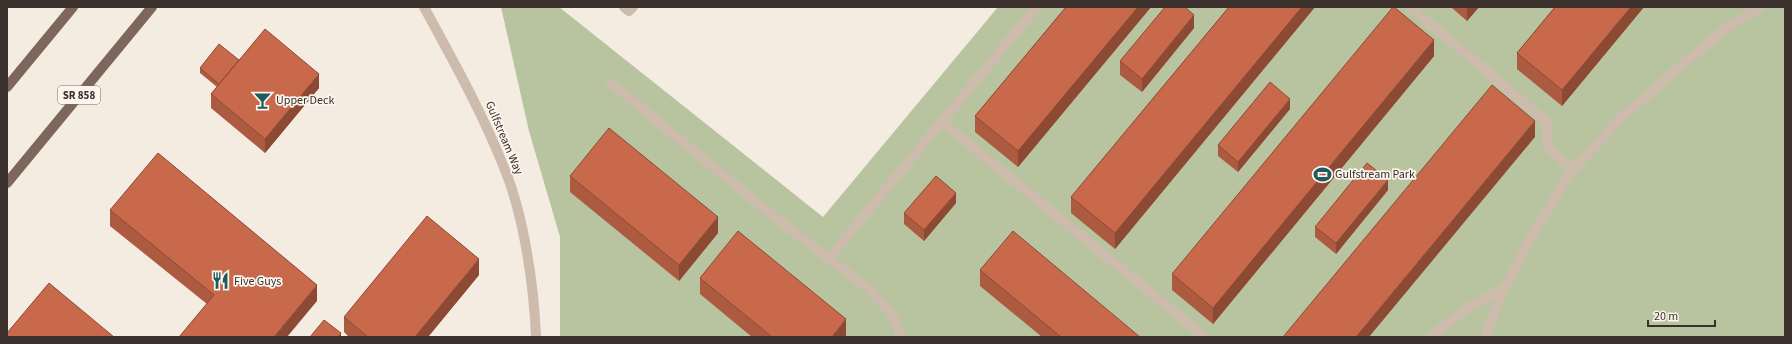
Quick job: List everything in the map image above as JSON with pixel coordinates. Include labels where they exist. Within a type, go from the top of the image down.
[{"type":"main road","points":[[7,85],[73,7]]},
{"type":"main road","name":"SR 858","points":[[7,183],[152,7]]},
{"type":"street","name":"Gulfstream Way","points":[[424,7],[467,86],[506,171],[521,223],[535,307],[536,337]]},
{"type":"street","points":[[624,7],[629,11],[632,7]]},
{"type":"street","points":[[829,258],[1038,7]]},
{"type":"street","points":[[1410,7],[1547,122],[1548,147],[1573,170]]},
{"type":"street","points":[[1486,337],[1505,287],[1532,236],[1568,175],[1622,117],[1729,26],[1761,7]]},
{"type":"street","points":[[610,83],[777,219],[870,290],[892,314],[901,337]]},
{"type":"street","points":[[942,122],[1205,337]]},
{"type":"street","points":[[1431,337],[1466,309],[1505,287]]},
{"type":"green space","name":"Gulfstream Park","points":[[501,7],[559,7],[823,217],[998,7],[1785,7],[1785,337],[560,337],[560,237],[529,131]]},
{"type":"building","points":[[1066,7],[1138,7],[1018,151],[975,116]]},
{"type":"building","points":[[1165,7],[1185,7],[1194,15],[1142,79],[1120,61]]},
{"type":"building","points":[[1229,7],[1302,7],[1115,233],[1071,197]]},
{"type":"building","points":[[1393,7],[1434,40],[1213,308],[1172,274]]},
{"type":"building","points":[[1555,7],[1631,7],[1562,90],[1517,53]]},
{"type":"building","name":"Upper Deck","points":[[265,29],[319,74],[265,139],[211,94]]},
{"type":"building","points":[[219,44],[239,60],[219,84],[200,68]]},
{"type":"building","points":[[1270,82],[1290,99],[1238,162],[1218,145]]},
{"type":"building","points":[[1492,85],[1535,121],[1356,337],[1283,337]]},
{"type":"building","points":[[609,128],[718,217],[679,265],[570,176]]},
{"type":"building","points":[[158,153],[317,285],[274,337],[179,337],[214,295],[110,210]]},
{"type":"building","points":[[1367,163],[1388,180],[1336,243],[1315,227]]},
{"type":"building","points":[[936,176],[956,193],[924,230],[904,213]]},
{"type":"building","points":[[427,216],[479,259],[415,337],[368,337],[344,317]]},
{"type":"building","points":[[738,231],[846,319],[832,337],[772,337],[700,278]]},
{"type":"building","points":[[1013,231],[1140,337],[1061,337],[980,270]]},
{"type":"building","points":[[49,283],[114,337],[7,337],[7,333]]},
{"type":"building","points":[[324,320],[341,333],[338,337],[310,337]]},
{"type":"place","name":"Upper Deck","points":[[263,100]]},
{"type":"place","name":"Gulfstream Park","points":[[1322,174]]},
{"type":"place","name":"Five Guys","points":[[221,281]]}]
